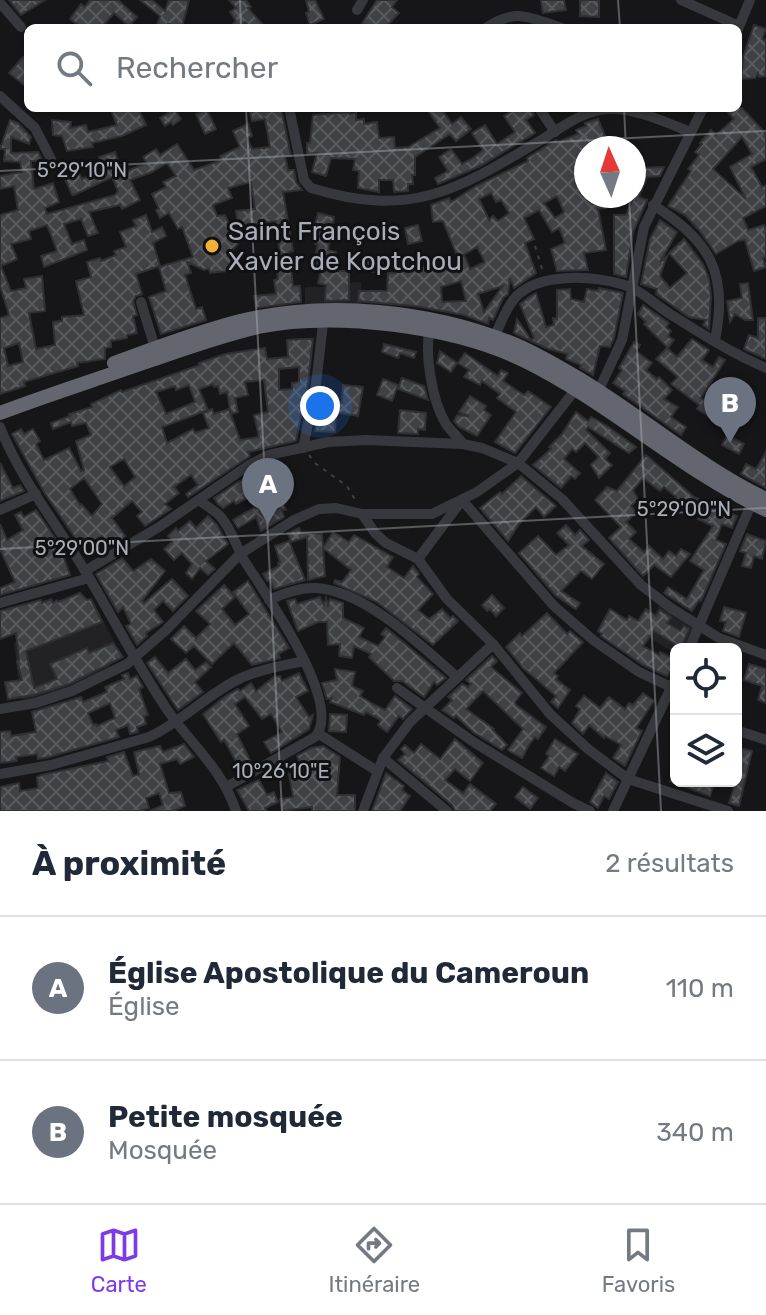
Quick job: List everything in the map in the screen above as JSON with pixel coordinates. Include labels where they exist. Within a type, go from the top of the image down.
[{"type":"highway","points":[[0,413],[38,394],[155,348],[217,333],[324,316],[430,326],[494,338],[532,353],[597,395],[711,481],[758,499],[766,510]]},
{"type":"highway","points":[[430,326],[511,355],[579,385]]},
{"type":"highway","points":[[0,403],[38,394],[217,333]]},
{"type":"street","points":[[681,0],[733,24]]},
{"type":"street","points":[[740,24],[750,0]]},
{"type":"street","points":[[0,3],[21,27]]},
{"type":"street","points":[[494,24],[507,16],[519,14],[550,24]]},
{"type":"street","points":[[0,96],[35,128],[51,159]]},
{"type":"street","points":[[290,112],[304,180],[311,188],[377,201],[402,201],[437,195],[488,173],[572,119],[598,112]]},
{"type":"street","points":[[542,112],[555,132]]},
{"type":"street","points":[[624,112],[655,118],[690,132]]},
{"type":"street","points":[[597,395],[622,340],[644,227],[701,112]]},
{"type":"street","points":[[653,205],[682,223],[713,264],[720,289],[715,340]]},
{"type":"street","points":[[494,338],[515,298],[546,281],[584,277],[604,279],[632,288],[671,315],[766,368]]},
{"type":"street","points":[[141,302],[155,348]]},
{"type":"street","points":[[303,448],[316,384],[324,316]]},
{"type":"street","points":[[430,326],[427,358],[439,405],[446,423],[463,444]]},
{"type":"street","points":[[0,709],[36,703],[72,691],[127,664],[165,631],[240,554],[282,526],[319,509],[336,508],[362,514],[432,514],[462,500],[518,463],[579,385]]},
{"type":"street","points":[[0,427],[12,453],[87,574],[133,657],[175,721],[206,756],[226,787],[236,811]]},
{"type":"street","points":[[0,603],[87,574],[200,501],[249,465],[269,455],[328,442],[366,440],[463,444],[482,448],[518,463],[562,499],[641,585],[719,638],[766,655]]},
{"type":"street","points":[[0,510],[36,494]]},
{"type":"street","points":[[692,643],[758,499]]},
{"type":"street","points":[[418,559],[462,500]]},
{"type":"street","points":[[462,500],[554,606],[593,640],[639,672],[670,681]]},
{"type":"street","points":[[200,501],[221,517],[304,661],[321,706],[319,734],[226,787]]},
{"type":"street","points":[[362,514],[386,543],[418,559],[447,599],[493,644],[565,729],[628,779],[728,811]]},
{"type":"street","points":[[269,600],[303,589],[319,588],[352,599],[394,625],[456,676]]},
{"type":"street","points":[[363,811],[383,758],[425,706],[493,644]]},
{"type":"street","points":[[0,774],[51,765],[149,737],[232,683],[272,667],[304,661]]},
{"type":"street","points":[[397,688],[475,743],[590,811]]},
{"type":"street","points":[[613,811],[670,706]]},
{"type":"street","points":[[742,732],[766,740]]},
{"type":"street","points":[[319,734],[377,771]]},
{"type":"street","points":[[383,758],[447,811]]},
{"type":"path","points":[[535,246],[546,281]]},
{"type":"path","points":[[303,448],[316,464],[347,486],[362,514]]},
{"type":"shaded area","points":[[361,282],[362,305],[305,306],[305,287],[334,287],[336,283]]},
{"type":"shaded area","points":[[660,604],[698,627],[689,643],[670,643],[670,650],[644,634]]},
{"type":"shaded area","points":[[97,609],[119,651],[106,657],[113,672],[39,701],[20,699],[14,642]]},
{"type":"building","points":[[9,0],[45,0],[21,15]]},
{"type":"building","points":[[90,0],[118,0],[137,17],[131,24],[114,13],[104,24],[77,24],[70,19],[81,4],[85,7]]},
{"type":"building","points":[[140,0],[152,0],[165,11],[169,0],[189,0],[183,24],[157,24],[160,16]]},
{"type":"building","points":[[229,0],[246,0],[251,7],[248,8],[262,24],[233,24],[236,21],[230,12],[236,8]]},
{"type":"building","points":[[306,0],[315,0],[324,19],[310,24],[306,13],[309,12]]},
{"type":"building","points":[[377,0],[397,0],[392,7],[399,13],[389,24],[362,24]]},
{"type":"building","points":[[541,0],[564,0],[566,10],[543,13]]},
{"type":"building","points":[[580,0],[599,0],[599,17],[580,16]]},
{"type":"building","points":[[754,25],[766,29],[762,39],[766,40],[766,76],[759,77],[758,73],[755,78],[742,79],[743,57]]},
{"type":"building","points":[[23,57],[24,58],[24,85],[9,73]]},
{"type":"building","points":[[742,108],[766,134],[766,159],[751,167],[762,187],[766,185],[766,206],[743,218],[748,230],[764,225],[766,230],[766,257],[763,258],[766,267],[754,271],[745,240],[716,254],[685,215],[668,206],[691,171],[688,169],[699,155],[695,152],[700,143],[711,130],[716,135],[734,119],[728,112],[742,112]],"holes":[[[742,137],[752,154],[730,167],[746,199],[713,169]]]},
{"type":"building","points":[[112,112],[140,112],[146,125],[122,136],[92,143],[93,147],[67,151],[62,136],[53,135],[52,120],[71,122],[70,128],[86,125],[88,132],[117,125]]},
{"type":"building","points":[[177,112],[181,119],[165,126],[160,118]]},
{"type":"building","points":[[208,112],[216,129],[205,134],[196,114]]},
{"type":"building","points":[[250,112],[282,112],[291,156],[285,156],[288,170],[294,170],[296,182],[302,190],[283,192],[293,251],[289,252],[293,286],[300,286],[301,302],[256,308],[254,296],[276,294],[275,256],[280,255],[276,221],[238,226],[236,211],[255,209],[251,182],[228,188],[232,198],[213,205],[217,216],[225,215],[238,244],[233,249],[235,258],[231,261],[236,266],[227,271],[210,273],[209,269],[204,270],[187,262],[191,273],[185,275],[196,309],[202,307],[206,320],[161,334],[149,297],[166,291],[159,267],[193,257],[182,227],[178,229],[169,213],[160,218],[156,210],[159,209],[152,194],[166,187],[163,182],[176,176],[167,163],[130,180],[140,200],[122,209],[120,205],[89,212],[98,233],[88,236],[81,219],[64,224],[72,244],[84,240],[87,250],[44,267],[41,256],[57,251],[47,225],[29,231],[31,239],[11,244],[17,259],[1,266],[11,291],[26,288],[24,279],[42,276],[45,311],[29,313],[36,349],[55,345],[53,322],[62,321],[62,317],[84,315],[76,281],[91,277],[87,262],[100,258],[101,261],[126,247],[120,232],[136,226],[133,220],[146,215],[152,232],[162,227],[166,236],[153,243],[160,266],[136,274],[142,294],[133,301],[137,333],[111,341],[111,347],[105,348],[105,359],[77,363],[78,366],[24,382],[25,386],[0,394],[0,318],[9,315],[0,286],[0,215],[18,210],[14,186],[0,189],[0,176],[22,172],[20,162],[4,161],[5,149],[0,149],[10,120],[18,123],[31,137],[29,144],[11,137],[11,153],[38,152],[43,161],[31,161],[34,189],[53,183],[59,202],[45,208],[47,214],[115,195],[118,191],[112,177],[74,195],[65,179],[79,173],[82,179],[103,170],[99,157],[115,152],[122,173],[147,163],[143,157],[156,149],[160,155],[177,144],[194,170],[222,160],[220,156],[240,147],[233,131],[248,124],[252,136],[247,138],[252,149],[270,147],[265,119],[252,121]],"holes":[[[19,343],[23,362],[8,366],[4,348]]]},
{"type":"building","points":[[429,112],[444,112],[452,124],[461,117],[471,129],[456,141],[450,134],[415,157],[415,175],[412,175],[413,184],[408,184],[408,191],[394,192],[393,180],[379,180],[379,192],[358,188],[359,171],[353,170],[355,159],[331,158],[326,176],[312,172],[317,153],[307,154],[313,115],[356,113],[356,120],[364,119],[364,124],[377,122],[379,138],[394,137],[395,148],[408,147],[440,128]]},
{"type":"building","points":[[510,112],[532,112],[534,115],[526,120],[535,133],[480,166],[438,184],[435,178],[448,171],[439,157],[451,149],[462,164],[483,150],[472,133],[485,125],[497,144],[515,132],[504,116]]},
{"type":"building","points":[[598,119],[605,136],[574,136],[574,208],[606,208],[598,209],[606,250],[584,253],[588,270],[557,271],[551,249],[565,243],[559,228],[552,232],[539,210],[524,218],[534,239],[525,243],[536,273],[514,288],[510,278],[508,294],[493,320],[489,318],[488,324],[464,315],[415,306],[358,301],[359,291],[387,291],[388,273],[395,273],[394,263],[404,262],[405,270],[433,265],[434,271],[446,267],[447,270],[460,264],[443,221],[433,222],[431,205],[449,198],[451,202],[528,161],[527,158],[556,140],[558,142],[578,134],[576,130],[586,126],[585,123]],"holes":[[[491,193],[496,202],[501,200],[509,213],[498,221],[493,216],[489,220],[479,199]],[[557,196],[564,212],[555,218],[544,203]],[[477,247],[485,262],[470,269],[464,255],[458,258]],[[461,281],[466,301],[442,302],[441,287]],[[503,286],[484,312],[478,294]]]},
{"type":"building","points":[[664,167],[660,176],[646,180],[646,168]]},
{"type":"building","points":[[629,208],[644,208],[633,232],[626,277],[614,274],[614,215],[626,215]]},
{"type":"building","points":[[318,213],[334,217],[328,250],[336,252],[331,271],[349,271],[349,300],[325,301],[326,285],[318,283],[322,267],[313,266],[318,244],[315,244],[317,229],[314,228]]},
{"type":"building","points":[[660,220],[677,232],[660,262],[667,256],[660,276],[670,288],[687,273],[669,253],[684,239],[703,264],[709,279],[709,329],[703,325],[706,320],[689,317],[656,294],[657,289],[641,284],[650,239]]},
{"type":"building","points":[[418,225],[422,241],[408,244],[405,228]]},
{"type":"building","points":[[363,255],[383,258],[381,273],[361,270]]},
{"type":"building","points":[[748,283],[753,320],[745,320],[735,314],[730,322],[727,301],[742,298],[740,284]]},
{"type":"building","points":[[599,288],[623,293],[614,338],[610,347],[600,346],[593,375],[580,368],[581,365],[566,359],[567,354],[546,348],[514,333],[517,319],[531,340],[534,338],[520,304],[536,293],[546,327],[554,325],[553,318],[557,319],[557,290],[570,289],[571,299],[584,302],[587,289],[598,291]]},
{"type":"building","points":[[643,305],[669,323],[666,327],[671,331],[668,336],[674,340],[668,348],[638,314]]},
{"type":"building","points":[[758,318],[766,318],[766,359],[744,349],[749,335],[758,338]]},
{"type":"building","points":[[313,339],[296,441],[248,452],[250,456],[188,497],[186,494],[198,485],[191,475],[174,487],[179,493],[165,504],[171,509],[145,526],[137,516],[142,512],[132,501],[112,518],[126,537],[109,547],[102,536],[82,548],[44,492],[12,434],[21,429],[24,434],[33,429],[40,441],[36,444],[44,460],[69,448],[81,471],[84,470],[76,441],[91,435],[86,423],[72,426],[71,422],[53,429],[51,423],[92,407],[91,404],[121,390],[225,354],[265,348],[267,359],[288,357],[287,340]],"holes":[[[299,367],[299,382],[292,383],[292,389],[279,390],[279,369]],[[264,380],[268,412],[254,415],[259,437],[240,440],[229,409],[214,414],[212,409],[203,413],[209,428],[195,433],[193,429],[167,443],[162,427],[208,410],[199,389],[213,384],[214,387],[218,386],[220,394],[227,392],[231,414],[238,412],[235,398],[248,395],[245,382]],[[189,385],[195,402],[166,414],[156,392],[175,386],[176,390]],[[124,459],[135,477],[124,486],[110,467]],[[84,478],[102,504],[92,516],[70,489]]]},
{"type":"building","points":[[692,339],[709,350],[702,360],[713,367],[719,357],[725,360],[701,398],[727,414],[721,424],[697,409],[699,405],[671,384],[678,377],[656,359],[667,348],[677,357]]},
{"type":"building","points":[[634,342],[640,345],[636,351],[652,363],[646,370],[672,390],[664,399],[678,407],[671,417],[686,427],[681,435],[623,394],[625,391],[613,383]]},
{"type":"building","points":[[384,344],[416,352],[414,358],[400,353],[398,358],[382,352]]},
{"type":"building","points":[[440,351],[457,363],[451,372],[437,363]]},
{"type":"building","points":[[465,353],[498,376],[501,370],[508,373],[503,381],[524,395],[528,391],[551,407],[515,453],[495,442],[516,412],[497,398],[500,394],[482,381],[480,385],[464,377],[469,370],[458,363]]},
{"type":"building","points":[[402,378],[424,386],[428,400],[398,389]]},
{"type":"building","points":[[383,379],[398,385],[392,401],[377,395]]},
{"type":"building","points":[[343,385],[363,387],[358,416],[336,412],[335,432],[315,431],[321,401],[342,403]]},
{"type":"building","points":[[470,396],[486,406],[484,410],[491,415],[477,436],[454,421],[457,415],[469,416],[459,412]]},
{"type":"building","points":[[400,410],[426,413],[425,430],[418,429],[418,434],[398,433]]},
{"type":"building","points":[[576,412],[588,421],[591,417],[607,426],[636,447],[629,453],[588,427],[586,430],[610,453],[605,459],[612,465],[599,478],[591,465],[599,457],[585,443],[576,452],[572,449],[564,459],[580,473],[575,479],[571,476],[561,488],[533,465],[551,449],[549,447]]},
{"type":"building","points":[[727,435],[744,444],[739,454],[722,445]]},
{"type":"building","points":[[766,452],[766,488],[741,474],[746,464],[756,469]]},
{"type":"building","points":[[646,455],[694,497],[737,516],[732,528],[722,524],[716,540],[726,544],[701,601],[692,611],[664,593],[668,587],[687,599],[704,570],[690,561],[713,526],[698,519],[700,514],[686,504],[683,508],[673,501],[676,497],[664,487],[660,491],[643,478],[633,490],[638,499],[631,506],[636,512],[626,522],[636,532],[629,539],[644,552],[649,546],[663,559],[669,551],[676,556],[681,549],[690,554],[671,577],[654,565],[643,576],[609,538],[621,527],[595,500],[607,487],[617,491]]},
{"type":"building","points":[[0,463],[13,488],[20,485],[24,491],[0,501]]},
{"type":"building","points":[[270,466],[278,488],[271,490],[269,487],[223,508],[214,498],[238,482]]},
{"type":"building","points":[[521,476],[556,506],[544,517],[536,507],[508,541],[480,508],[500,492],[502,494]]},
{"type":"building","points":[[275,495],[278,505],[284,504],[284,517],[261,531],[256,517],[238,528],[233,520]]},
{"type":"building","points":[[36,510],[59,544],[70,575],[0,595],[0,588],[15,582],[0,549],[0,524],[7,540],[23,530],[15,515],[21,512],[24,517]]},
{"type":"building","points":[[208,516],[228,544],[206,561],[215,569],[208,575],[200,568],[192,579],[186,573],[192,564],[182,553],[174,560],[164,549],[173,541],[168,536],[176,528],[178,531],[190,521],[196,528]]},
{"type":"building","points":[[566,525],[575,535],[580,530],[589,540],[582,546],[604,564],[592,579],[581,571],[561,591],[580,603],[576,609],[555,595],[519,553],[538,536],[556,555],[569,545],[557,533]]},
{"type":"building","points":[[299,528],[301,532],[322,534],[325,576],[308,580],[307,537],[291,542],[288,533]]},
{"type":"building","points":[[333,532],[349,542],[354,535],[393,557],[387,567],[404,578],[413,566],[419,574],[417,577],[433,594],[418,610],[429,619],[442,609],[458,621],[433,645],[377,602],[334,583],[335,580],[342,582],[351,570],[323,548]]},
{"type":"building","points":[[747,534],[766,541],[762,559],[754,556],[751,568],[742,566],[746,553],[740,551]]},
{"type":"building","points":[[289,541],[305,580],[274,589],[263,574],[279,566],[275,546]]},
{"type":"building","points":[[122,558],[133,571],[151,559],[165,571],[142,601],[144,603],[172,579],[188,596],[173,611],[163,601],[154,610],[163,622],[146,633],[147,636],[137,645],[126,626],[131,624],[123,607],[118,612],[96,574]]},
{"type":"building","points":[[248,581],[289,648],[278,654],[280,658],[252,665],[234,643],[212,664],[194,646],[186,653],[171,639],[184,626],[196,638],[210,624],[196,611],[224,585],[235,597],[222,609],[235,625],[249,614],[233,592]]},
{"type":"building","points":[[80,593],[87,600],[91,599],[102,622],[26,651],[34,688],[57,679],[50,664],[87,648],[89,653],[113,643],[123,657],[69,684],[8,699],[5,682],[22,680],[17,661],[16,633],[0,639],[0,611],[41,600],[42,603],[51,599],[53,603],[58,602]]},
{"type":"building","points":[[492,595],[504,608],[496,616],[482,605]]},
{"type":"building","points":[[320,597],[324,605],[326,598],[328,605],[330,599],[343,603],[343,618],[364,628],[359,637],[378,646],[385,637],[381,634],[386,628],[446,678],[437,685],[434,682],[424,697],[402,681],[394,681],[369,657],[371,654],[354,646],[352,658],[339,656],[340,644],[328,645],[327,622],[318,622],[298,631],[287,601],[295,599],[297,604]]},
{"type":"building","points":[[724,607],[746,613],[739,637],[723,631],[726,622],[720,621]]},
{"type":"building","points":[[610,609],[627,620],[629,616],[638,621],[646,609],[656,616],[660,610],[671,617],[667,623],[680,631],[684,626],[689,629],[683,643],[673,643],[654,631],[643,646],[659,655],[660,652],[670,656],[670,673],[667,676],[643,665],[598,631]]},
{"type":"building","points":[[547,613],[567,634],[570,631],[583,642],[554,673],[558,676],[556,679],[570,690],[558,708],[551,702],[556,696],[523,668],[506,647]]},
{"type":"building","points":[[492,656],[497,661],[491,667],[522,693],[516,705],[546,727],[538,739],[535,737],[522,758],[508,750],[523,729],[483,691],[466,709],[494,729],[507,745],[502,750],[473,732],[456,716],[454,718],[442,710],[452,700],[448,697],[462,684],[468,687],[471,684],[466,680]]},
{"type":"building","points":[[155,657],[168,673],[186,659],[195,670],[206,662],[211,667],[195,682],[203,692],[178,710],[147,663]]},
{"type":"building","points":[[749,664],[766,669],[766,703],[758,700],[762,686],[744,680]]},
{"type":"building","points":[[335,669],[355,672],[352,686],[363,691],[360,696],[373,704],[385,710],[395,696],[412,709],[403,719],[399,716],[387,732],[378,725],[381,720],[366,712],[364,715],[330,702],[332,698],[327,699],[322,683],[337,680]]},
{"type":"building","points":[[128,673],[130,679],[137,676],[143,687],[139,689],[148,715],[144,716],[146,724],[137,727],[138,732],[130,734],[128,725],[116,730],[119,737],[49,757],[38,759],[37,754],[0,763],[0,732],[10,731],[11,736],[36,732],[32,712],[81,697],[83,702],[107,692],[105,687],[124,679],[122,675]],"holes":[[[110,703],[115,718],[97,726],[93,725],[88,713]]]},
{"type":"building","points":[[299,673],[308,691],[296,697],[309,717],[313,715],[309,729],[271,753],[264,742],[282,732],[271,714],[262,719],[245,697],[235,704],[249,726],[237,734],[252,764],[237,771],[235,767],[238,765],[224,740],[221,742],[203,714],[227,695],[251,683],[256,691],[274,677],[280,676],[282,681]]},
{"type":"building","points":[[643,693],[654,701],[636,728],[642,731],[625,766],[613,758],[621,745],[604,738],[589,725],[583,734],[572,723],[580,709],[576,706],[584,696],[600,708],[609,697],[625,709]]},
{"type":"building","points":[[330,714],[347,715],[346,732],[329,731]]},
{"type":"building","points":[[455,739],[483,763],[470,781],[455,769],[445,780],[463,793],[470,784],[496,804],[490,811],[455,811],[452,805],[398,760],[405,754],[401,749],[405,745],[414,753],[421,744],[440,759]]},
{"type":"building","points":[[555,739],[578,754],[565,771],[559,767],[554,776],[541,768]]},
{"type":"building","points":[[184,744],[194,757],[180,764],[177,759],[160,764],[169,793],[181,792],[185,806],[173,811],[150,811],[163,805],[159,793],[146,798],[149,808],[140,811],[1,811],[0,787],[19,783],[20,791],[38,788],[37,777],[41,775],[108,761],[107,757],[124,752],[133,776],[139,774],[134,752],[160,746],[163,752]]},
{"type":"building","points":[[323,746],[340,757],[337,795],[355,795],[355,811],[312,811],[312,807],[282,811],[280,799],[293,797],[289,774],[303,771],[297,756],[311,748]]},
{"type":"building","points":[[742,748],[752,751],[739,806],[729,803],[734,787],[742,787]]},
{"type":"building","points":[[386,773],[404,786],[402,790],[410,796],[400,811],[372,811]]},
{"type":"building","points":[[606,773],[618,782],[609,799],[604,796],[598,808],[590,802]]},
{"type":"building","points":[[259,780],[267,795],[274,792],[278,802],[265,808],[267,811],[249,811],[237,790]]},
{"type":"building","points":[[523,787],[538,798],[530,809],[515,797]]},
{"type":"building","points":[[685,787],[713,787],[710,796]]},
{"type":"place","name":"Saint François Xavier de Koptchou","points":[[212,246]]},
{"type":"place","name":"Petite mosquée","points":[[730,443]]},
{"type":"place","name":"Église Apostolique du Cameroun","points":[[268,524]]}]
